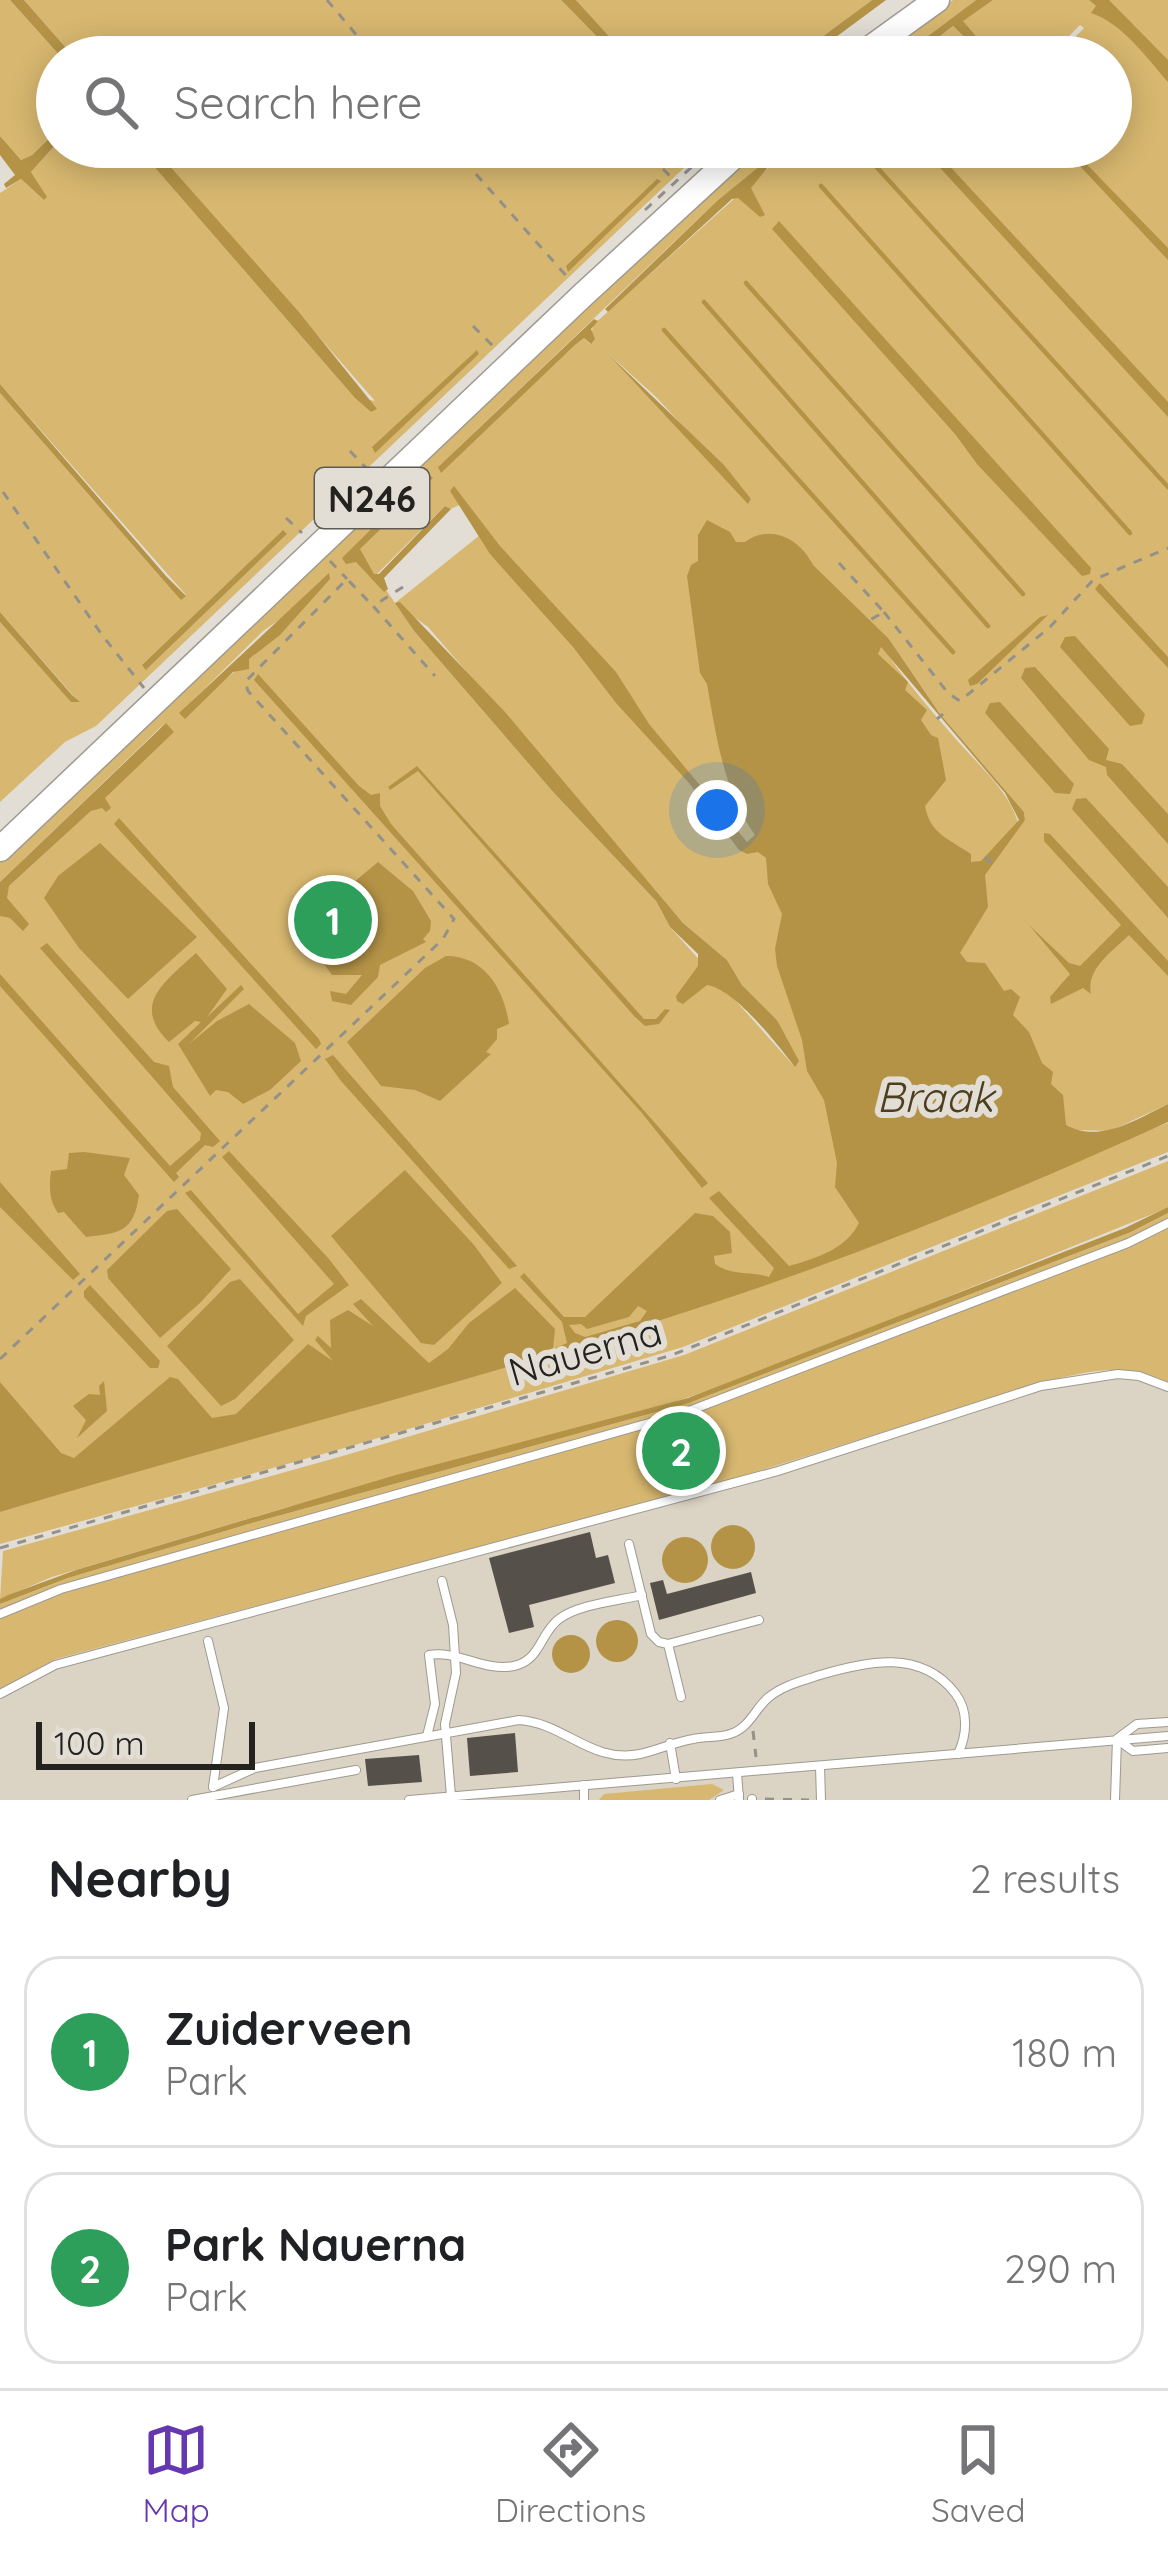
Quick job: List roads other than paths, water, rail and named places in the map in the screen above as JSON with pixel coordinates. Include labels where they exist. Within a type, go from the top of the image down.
[{"type":"main road","points":[[887,36],[938,0]]},
{"type":"main road","name":"N246","points":[[0,849],[721,168]]},
{"type":"lane","points":[[0,1614],[61,1589],[681,1414],[1128,1243],[1168,1223]]},
{"type":"lane","points":[[0,1694],[55,1664],[717,1488],[1041,1385],[1118,1374],[1168,1387]]},
{"type":"lane","points":[[629,1544],[651,1634],[659,1642],[668,1644],[759,1620]]},
{"type":"lane","points":[[442,1581],[453,1624],[457,1672],[446,1732],[451,1796]]},
{"type":"lane","points":[[426,1738],[435,1704],[429,1655],[455,1655],[491,1666],[518,1665],[536,1653],[559,1619],[642,1594]]},
{"type":"lane","points":[[208,1641],[224,1708],[214,1794]]},
{"type":"lane","points":[[668,1644],[681,1697]]},
{"type":"lane","points":[[214,1794],[256,1768],[519,1720],[547,1725],[602,1754],[640,1754],[732,1734],[752,1720],[766,1699],[787,1686],[849,1666],[891,1660],[931,1670],[955,1693],[966,1728],[958,1754]]},
{"type":"lane","points":[[1117,1739],[1137,1724],[1168,1722]]},
{"type":"lane","points":[[409,1800],[1168,1736]]},
{"type":"lane","points":[[1117,1739],[1133,1750],[1168,1748]]},
{"type":"lane","points":[[1115,1800],[1117,1739]]},
{"type":"lane","points":[[670,1744],[676,1778]]},
{"type":"lane","points":[[820,1766],[821,1800]]},
{"type":"lane","points":[[192,1800],[356,1769]]},
{"type":"lane","points":[[720,1800],[739,1797],[737,1773]]},
{"type":"lane","points":[[584,1785],[585,1800]]},
{"type":"water","points":[[10,0],[24,0],[56,36],[42,36]]},
{"type":"water","points":[[561,0],[576,0],[609,36],[596,36]]},
{"type":"water","points":[[872,0],[886,0],[837,36],[823,36]]},
{"type":"water","points":[[976,0],[993,0],[963,21],[976,36],[963,36],[953,26],[940,36],[928,36]]},
{"type":"water","points":[[1089,0],[1109,0],[1168,60],[1168,82],[1132,36],[1091,13],[1096,6]]},
{"type":"water","points":[[0,136],[21,160],[36,151],[31,172],[47,197],[44,200],[21,179],[6,188],[4,184],[15,175],[0,155]]},
{"type":"water","points":[[155,168],[172,168],[377,409],[371,412]]},
{"type":"water","points":[[757,168],[767,168],[751,188],[765,215],[760,217],[738,198],[732,199],[608,312],[605,309]]},
{"type":"water","points":[[940,168],[951,168],[1168,402],[1168,417]]},
{"type":"water","points":[[1082,168],[1090,168],[1168,248],[1168,260]]},
{"type":"water","points":[[657,179],[661,181],[568,272],[566,266]]},
{"type":"water","points":[[779,221],[1091,568],[1090,574],[1082,576],[977,464],[772,229]]},
{"type":"water","points":[[594,319],[598,321],[591,329],[595,339],[591,344],[584,338],[575,345],[441,473],[438,467]]},
{"type":"water","points":[[477,350],[479,354],[375,453],[372,447]]},
{"type":"water","points":[[604,350],[724,465],[751,499],[748,504]]},
{"type":"water","points":[[0,384],[186,596],[181,600],[171,589],[0,393]]},
{"type":"water","points":[[428,473],[433,478],[360,549],[374,574],[379,574],[445,506],[451,509],[384,578],[388,589],[384,592],[356,562],[346,564],[342,558]]},
{"type":"water","name":"Braak","points":[[454,486],[500,546],[616,672],[649,724],[747,842],[755,835],[723,763],[707,684],[700,673],[687,576],[698,561],[698,535],[707,520],[730,532],[736,542],[773,534],[800,547],[889,639],[940,714],[1024,812],[1025,820],[985,875],[988,907],[960,953],[967,962],[985,963],[1004,991],[1011,989],[1020,997],[1013,1015],[1029,1032],[1042,1063],[1053,1072],[1051,1084],[1063,1095],[1066,1125],[1105,1131],[1168,1104],[1168,1122],[947,1217],[722,1300],[543,1357],[0,1512],[0,1382],[61,1453],[74,1458],[170,1377],[178,1379],[212,1418],[236,1414],[308,1344],[333,1361],[315,1340],[318,1336],[331,1348],[330,1320],[348,1310],[373,1326],[353,1304],[361,1299],[429,1363],[469,1323],[515,1288],[555,1329],[553,1349],[567,1343],[562,1322],[520,1277],[524,1273],[564,1317],[585,1317],[695,1213],[713,1216],[730,1232],[732,1253],[714,1256],[715,1264],[769,1277],[774,1268],[709,1198],[719,1191],[789,1266],[839,1246],[859,1223],[835,1187],[837,1163],[824,1100],[807,1071],[802,1040],[777,966],[775,949],[782,914],[768,884],[766,858],[739,850],[689,783],[490,554],[450,491]],"holes":[[[881,647],[1005,793],[1019,820],[981,861],[971,862],[971,854],[931,823],[925,806],[946,780],[938,738],[921,720],[927,710],[905,690],[908,682],[878,654]],[[638,1306],[647,1311],[640,1321],[585,1337],[569,1325],[587,1329],[629,1317]]]},
{"type":"water","points":[[283,530],[287,534],[146,670],[142,665]]},
{"type":"water","points":[[329,573],[330,579],[280,635],[249,659],[249,669],[233,672],[185,719],[179,713]]},
{"type":"water","points":[[1100,583],[1168,657],[1168,668],[1095,589]]},
{"type":"water","points":[[400,602],[505,712],[683,923],[727,960],[742,985],[777,1020],[799,1061],[795,1067],[755,1019],[718,989],[707,985],[683,1004],[677,1001],[698,966],[698,954],[414,631],[395,603]]},
{"type":"water","points":[[0,612],[80,702],[71,702],[0,622]]},
{"type":"water","points":[[1048,615],[977,684],[970,686],[968,680]]},
{"type":"water","points":[[1075,636],[1145,714],[1142,724],[1130,726],[1060,647],[1065,637]]},
{"type":"water","points":[[1035,667],[1109,749],[1106,760],[1122,764],[1168,814],[1168,844],[1107,775],[1106,767],[1089,760],[1021,678],[1025,668]]},
{"type":"water","points":[[258,674],[359,786],[371,795],[380,793],[380,806],[391,824],[708,1183],[702,1188],[641,1112],[254,680]]},
{"type":"water","points":[[1000,702],[1074,784],[1070,794],[1055,793],[985,713],[990,703]]},
{"type":"water","points":[[166,723],[174,732],[105,798],[111,808],[91,811],[9,886],[7,898],[29,924],[23,931],[10,918],[0,916],[0,882]]},
{"type":"water","points":[[417,766],[644,1019],[656,1019],[670,1010],[659,1024],[645,1026],[635,1017],[418,771],[390,790]]},
{"type":"water","points":[[1086,798],[1168,887],[1168,918],[1072,809],[1076,799]]},
{"type":"water","points":[[119,818],[319,1039],[316,1049],[114,824]]},
{"type":"water","points":[[1044,833],[1050,834],[1168,961],[1168,976],[1129,935],[1096,968],[1091,994],[1083,988],[1051,1004],[1050,997],[1070,974],[1029,925],[1069,963],[1080,966],[1121,925],[1044,841]]},
{"type":"water","points":[[100,843],[197,937],[128,999],[79,948],[44,898],[58,876]]},
{"type":"water","points":[[378,862],[413,891],[431,921],[430,931],[423,939],[426,942],[380,965],[378,977],[351,1005],[332,1001],[330,991],[346,994],[362,975],[332,975],[317,954],[323,908]]},
{"type":"water","points":[[47,943],[154,1062],[169,1066],[173,1087],[220,1141],[213,1147],[205,1145],[176,1173],[179,1177],[174,1182],[0,986],[0,974],[170,1166],[200,1140],[201,1133],[40,948]]},
{"type":"water","points":[[196,953],[227,989],[207,1017],[241,985],[244,989],[189,1044],[217,1021],[249,1004],[295,1043],[301,1061],[270,1090],[243,1104],[228,1092],[216,1090],[210,1096],[178,1044],[201,1022],[195,1021],[169,1042],[153,1016],[152,1005],[164,983]]},
{"type":"water","points":[[446,956],[482,968],[503,999],[509,1024],[497,1029],[497,1039],[486,1052],[491,1054],[440,1101],[415,1090],[381,1086],[347,1042],[425,968]]},
{"type":"water","points":[[333,1055],[517,1266],[509,1269],[341,1081],[325,1059]]},
{"type":"water","points":[[229,1151],[349,1285],[306,1316],[303,1326],[185,1193],[191,1190],[298,1314],[334,1284],[222,1157]]},
{"type":"water","points":[[69,1153],[130,1158],[124,1175],[139,1195],[133,1217],[116,1232],[86,1237],[53,1203],[51,1171],[67,1169]]},
{"type":"water","points":[[405,1170],[502,1283],[434,1345],[421,1343],[331,1236]]},
{"type":"water","points":[[0,1182],[80,1274],[73,1280],[0,1207]]},
{"type":"water","points":[[1168,1207],[1168,1213],[1131,1232],[689,1403],[252,1523],[68,1578],[0,1604],[8,1595],[76,1570],[396,1475],[688,1398],[1125,1228]]},
{"type":"water","points":[[177,1209],[231,1269],[160,1338],[108,1278],[107,1270],[167,1211]]},
{"type":"water","points":[[240,1279],[294,1340],[235,1399],[221,1406],[167,1346],[230,1282]]},
{"type":"water","points":[[90,1285],[160,1361],[158,1368],[150,1368],[84,1297]]},
{"type":"water","points":[[104,1381],[107,1411],[77,1438],[86,1420],[73,1406],[89,1394],[100,1395]]},
{"type":"water","points":[[733,1525],[749,1531],[755,1547],[749,1563],[733,1569],[717,1563],[711,1547],[717,1531]]},
{"type":"water","points":[[685,1537],[701,1544],[708,1560],[701,1576],[685,1583],[669,1576],[662,1560],[669,1544]]},
{"type":"water","points":[[617,1620],[632,1626],[638,1641],[632,1656],[617,1662],[602,1656],[596,1641],[602,1626]]},
{"type":"water","points":[[571,1635],[584,1641],[590,1654],[584,1667],[571,1673],[558,1667],[552,1654],[558,1641]]},
{"type":"waterway","points":[[877,168],[1168,487]]},
{"type":"waterway","points":[[821,186],[1130,533]]},
{"type":"waterway","points":[[746,283],[1023,594]]},
{"type":"waterway","points":[[704,302],[988,626]]},
{"type":"waterway","points":[[664,330],[953,652]]},
{"type":"place","name":"Zuiderveen","points":[[333,920]]},
{"type":"place","name":"Park Nauerna","points":[[681,1451]]}]
